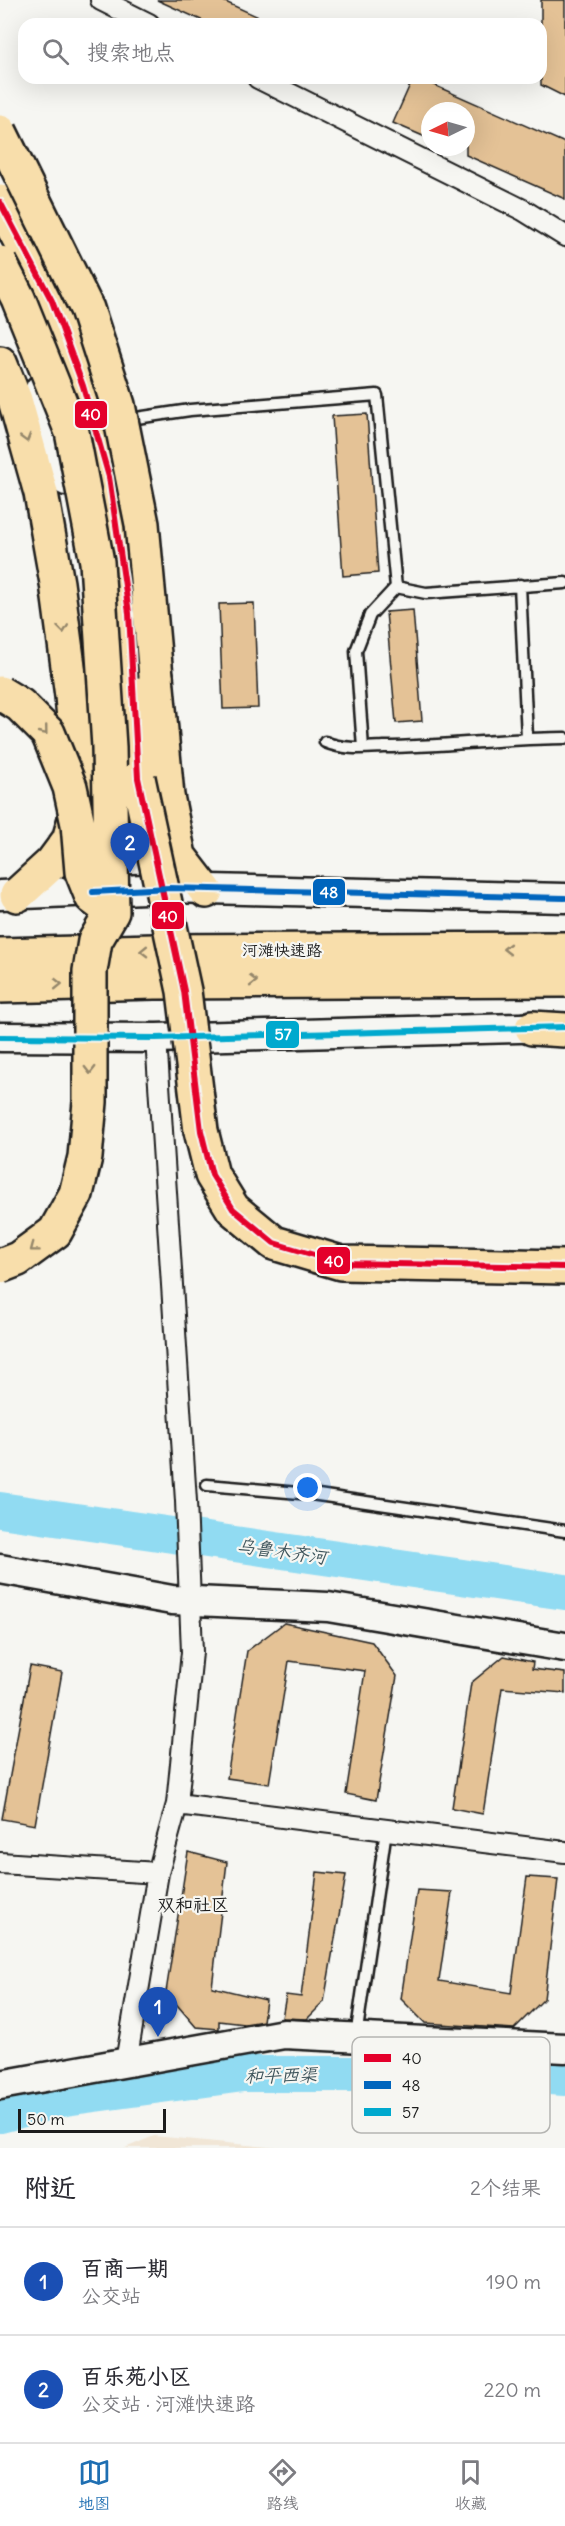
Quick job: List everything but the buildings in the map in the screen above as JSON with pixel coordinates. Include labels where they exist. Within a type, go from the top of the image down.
[{"type":"highway","points":[[0,132],[87,309],[118,405],[142,524],[167,796],[178,855],[195,890]]},
{"type":"highway","points":[[0,202],[52,301],[83,386],[110,477],[129,613],[138,778],[184,991],[201,1131],[212,1175],[233,1209],[274,1243],[340,1263],[565,1267]]},
{"type":"highway","points":[[0,263],[18,298],[72,432],[98,562],[109,747],[112,912],[95,941],[90,971],[90,1102],[85,1158],[76,1194],[55,1232],[18,1259],[0,1266]]},
{"type":"highway","points":[[0,363],[15,400],[41,493],[57,583],[72,696],[81,798],[69,840],[52,863],[9,895]]},
{"type":"highway","points":[[0,693],[20,705],[48,733],[70,787],[78,824],[82,872],[92,897],[112,912]]},
{"type":"highway","name":"河滩快速路","points":[[0,955],[166,951],[565,949]]},
{"type":"highway","name":"河滩快速路","points":[[0,986],[167,982],[565,980]]},
{"type":"highway","points":[[532,1028],[565,1028]]},
{"type":"street","points":[[101,0],[137,18]]},
{"type":"street","points":[[270,84],[523,210],[565,236]]},
{"type":"street","points":[[0,182],[38,247],[92,370],[114,454],[135,567],[143,645],[151,793],[165,859],[195,890]]},
{"type":"street","points":[[0,281],[18,319],[59,448],[87,583],[100,711],[103,785],[96,824],[87,847],[64,874],[9,895]]},
{"type":"street","points":[[9,895],[195,890],[565,898]]},
{"type":"street","points":[[0,1037],[156,1038],[532,1028]]},
{"type":"street","points":[[126,2062],[158,1873],[177,1804],[192,1652],[186,1501],[156,1038]]},
{"type":"street","points":[[0,1569],[172,1600],[190,1590],[328,1607],[565,1647]]},
{"type":"street","points":[[177,1804],[565,1852]]},
{"type":"street","points":[[0,1863],[158,1873]]},
{"type":"street","points":[[0,2085],[284,2034],[356,2037]]},
{"type":"street","points":[[550,2047],[565,2048]]},
{"type":"lane","points":[[105,423],[190,410],[377,395],[396,587],[370,615],[356,651],[363,748]]},
{"type":"lane","points":[[396,587],[426,593],[565,583]]},
{"type":"lane","points":[[520,585],[527,738]]},
{"type":"lane","points":[[325,742],[339,748],[363,748],[527,738],[565,738]]},
{"type":"lane","points":[[207,1485],[311,1494],[565,1531]]},
{"type":"lane","points":[[356,2037],[386,1830]]},
{"type":"shaded area","points":[[154,2136],[278,2148],[125,2148]]},
{"type":"waterway","name":"乌鲁木齐河","points":[[0,1510],[565,1592]]},
{"type":"waterway","name":"和平西渠","points":[[0,2115],[65,2098],[243,2074],[352,2074]]},
{"type":"waterway","name":"和平西渠","points":[[550,2077],[565,2078]]},
{"type":"transit line","name":"40","points":[[0,202],[52,301],[83,386],[109,477],[129,613],[138,778],[184,991],[201,1131],[212,1175],[233,1209],[274,1243],[341,1263],[565,1267]]},
{"type":"transit line","name":"48","points":[[93,892],[169,888],[565,898]]},
{"type":"transit line","name":"57","points":[[0,1037],[156,1038],[565,1027]]},
{"type":"place","name":"百乐苑小区","points":[[130,873]]},
{"type":"place","name":"百商一期","points":[[158,2037]]},
{"type":"district","name":"双和社区","points":[[193,1904]]}]
